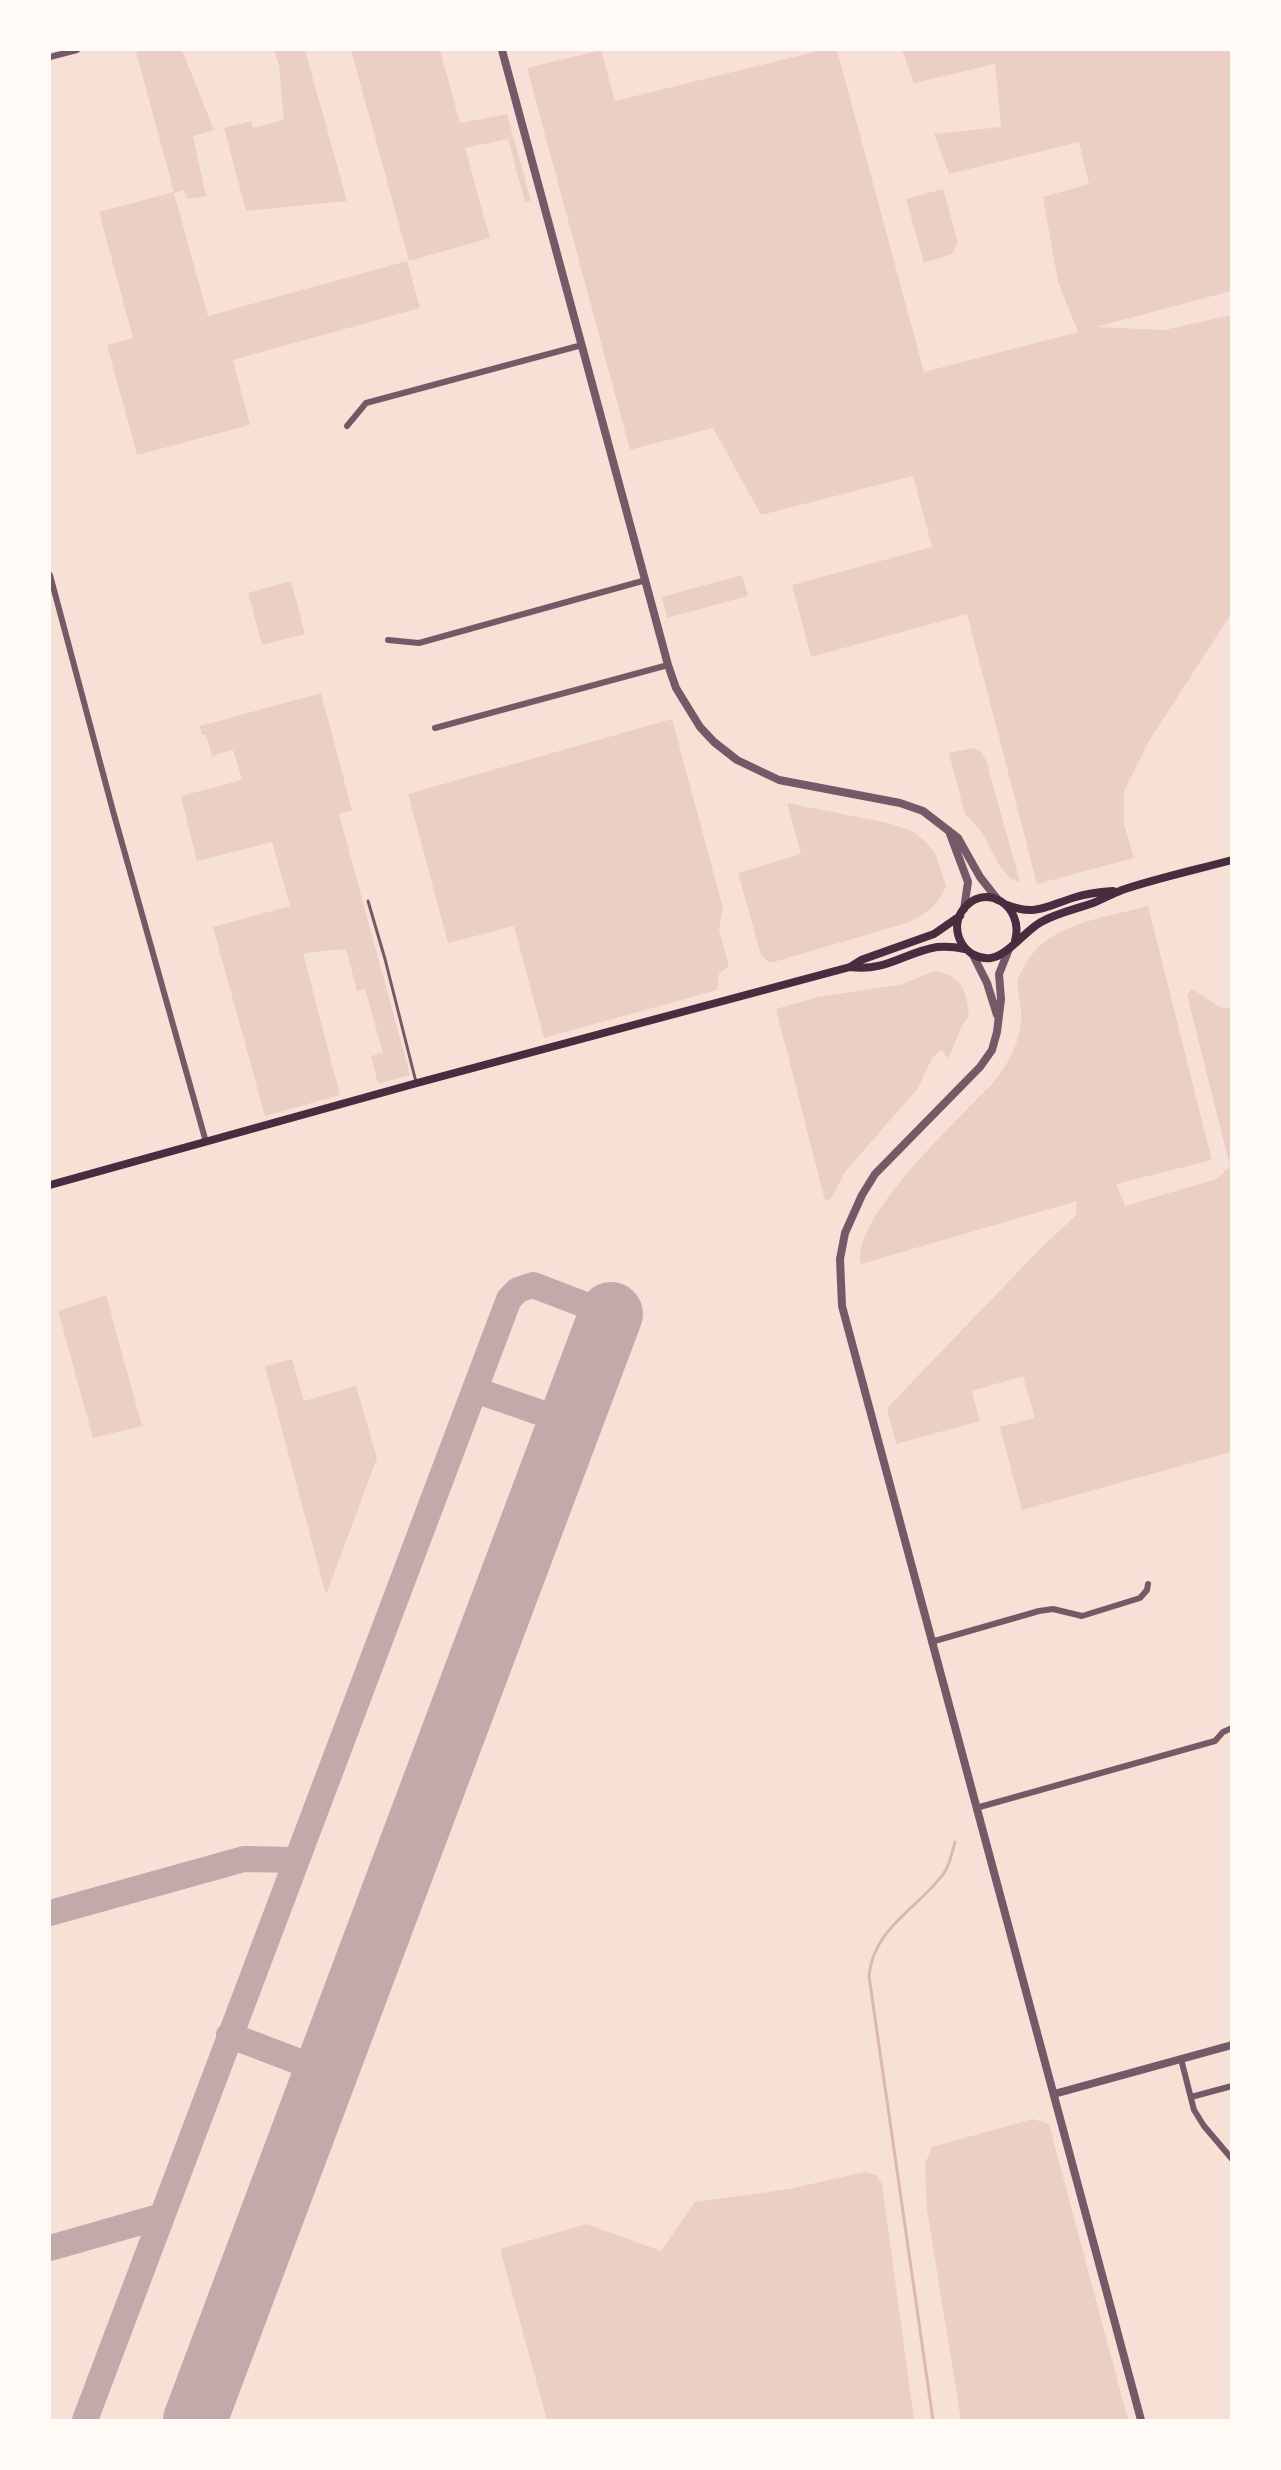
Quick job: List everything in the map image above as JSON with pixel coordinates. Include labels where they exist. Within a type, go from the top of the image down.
[{"type":"main road","points":[[850,967],[863,969],[879,966],[948,946],[965,949],[973,955],[992,958],[1009,949],[1015,941],[1041,922],[1120,891],[1232,860]]},
{"type":"main road","points":[[50,1185],[417,1083],[850,967],[861,960],[934,934],[978,899],[998,900],[1019,910],[1036,911],[1085,894],[1120,891]]},
{"type":"main road","points":[[1007,905],[1017,922],[1015,941]]},
{"type":"main road","points":[[962,912],[957,931],[965,949]]},
{"type":"street","points":[[50,57],[77,50]]},
{"type":"street","points":[[502,50],[676,688],[700,727],[714,742],[737,760],[779,780],[900,803],[923,811],[958,838],[981,877],[998,900]]},
{"type":"street","points":[[347,426],[366,404],[582,345]]},
{"type":"street","points":[[50,575],[116,822],[206,1142]]},
{"type":"street","points":[[388,640],[419,644],[646,580]]},
{"type":"street","points":[[435,728],[668,665]]},
{"type":"street","points":[[949,831],[968,882],[962,912]]},
{"type":"street","points":[[1009,949],[999,974],[1001,999],[992,1050],[980,1067],[875,1174],[856,1207],[845,1233],[840,1259],[842,1306],[1141,2421]]},
{"type":"street","points":[[973,955],[987,983],[998,1017]]},
{"type":"street","points":[[931,1642],[1039,1611],[1053,1609],[1082,1616],[1140,1598],[1147,1590],[1148,1584]]},
{"type":"street","points":[[975,1808],[1215,1741],[1223,1732],[1232,1728]]},
{"type":"street","points":[[1054,2094],[1232,2045]]},
{"type":"street","points":[[1181,2059],[1194,2110],[1204,2126],[1232,2159]]},
{"type":"street","points":[[1191,2097],[1232,2086]]},
{"type":"lane","points":[[368,901],[417,1083]]},
{"type":"shaded area","points":[[182,50],[214,130],[193,136],[206,196],[188,199],[183,190],[174,193],[208,316],[407,261],[420,308],[233,360],[250,425],[137,455],[107,345],[133,338],[99,212],[174,192],[136,52]]},
{"type":"shaded area","points":[[274,50],[305,50],[347,201],[246,211],[224,128],[251,121],[253,128],[284,120],[279,66]]},
{"type":"shaded area","points":[[351,50],[440,50],[460,123],[507,114],[531,201],[525,202],[508,139],[465,148],[490,238],[409,261]]},
{"type":"shaded area","points":[[601,50],[615,101],[822,50],[837,50],[924,372],[1078,332],[1058,282],[1043,197],[1089,184],[1079,142],[949,174],[934,134],[1001,127],[995,64],[914,83],[902,50],[1231,50],[1231,291],[1096,327],[1164,330],[1231,315],[1231,614],[1149,741],[1124,791],[1124,824],[1134,858],[1037,884],[967,614],[811,657],[792,585],[932,547],[913,476],[761,515],[713,428],[630,450],[527,68]]},
{"type":"shaded area","points":[[943,189],[958,243],[952,254],[924,263],[906,199]]},
{"type":"shaded area","points":[[742,575],[748,596],[667,618],[662,597]]},
{"type":"shaded area","points":[[291,581],[305,634],[262,645],[248,593]]},
{"type":"shaded area","points":[[321,693],[352,810],[339,814],[410,1075],[378,1084],[371,1056],[383,1053],[365,989],[357,991],[346,949],[303,953],[340,1095],[265,1116],[213,927],[290,906],[272,842],[197,861],[181,796],[242,780],[233,750],[212,756],[206,735],[202,735],[200,726]]},
{"type":"shaded area","points":[[672,719],[723,908],[719,929],[729,966],[719,974],[717,990],[544,1038],[514,926],[448,943],[408,794]]},
{"type":"shaded area","points":[[973,748],[980,751],[986,760],[1020,882],[1011,879],[1001,868],[981,831],[965,814],[949,753]]},
{"type":"shaded area","points":[[787,803],[888,823],[912,831],[926,842],[936,855],[946,886],[939,899],[926,913],[907,923],[770,963],[761,955],[738,873],[801,854]]},
{"type":"shaded area","points":[[1148,906],[1212,1160],[1116,1184],[1125,1206],[1217,1179],[1230,1166],[1187,995],[1192,989],[1223,1009],[1231,1007],[1231,1452],[1022,1510],[1000,1427],[1035,1418],[1023,1376],[972,1391],[980,1421],[896,1444],[887,1408],[1038,1251],[1076,1215],[1077,1201],[861,1264],[862,1245],[872,1222],[911,1169],[993,1083],[1005,1067],[1017,1041],[1021,1022],[1018,979],[1034,952],[1047,941],[1078,924]]},
{"type":"shaded area","points":[[934,971],[951,976],[961,986],[969,1016],[948,1058],[941,1050],[932,1058],[918,1088],[845,1172],[831,1199],[825,1201],[776,1009],[818,997],[903,984]]},
{"type":"shaded area","points":[[106,1295],[142,1426],[93,1438],[58,1311]]},
{"type":"shaded area","points":[[292,1359],[304,1401],[356,1386],[377,1458],[326,1595],[265,1366]]},
{"type":"shaded area","points":[[1033,2119],[1049,2124],[1128,2420],[961,2420],[927,2210],[925,2164],[932,2147]]},
{"type":"shaded area","points":[[865,2172],[876,2175],[882,2184],[914,2420],[547,2420],[500,2249],[587,2224],[661,2251],[695,2202],[789,2189]]},
{"type":"waterway","points":[[933,2420],[869,1976],[872,1959],[879,1945],[888,1932],[944,1873],[955,1842]]},
{"type":"taxiway","points":[[85,2420],[509,1299],[518,1290],[533,1285],[588,1306],[606,1326]]},
{"type":"taxiway","points":[[475,1390],[570,1423]]},
{"type":"taxiway","points":[[50,1913],[244,1859],[296,1860]]},
{"type":"taxiway","points":[[229,2035],[326,2072]]},
{"type":"taxiway","points":[[50,2248],[162,2216]]},
{"type":"runway","points":[[195,2420],[611,1314]]}]
